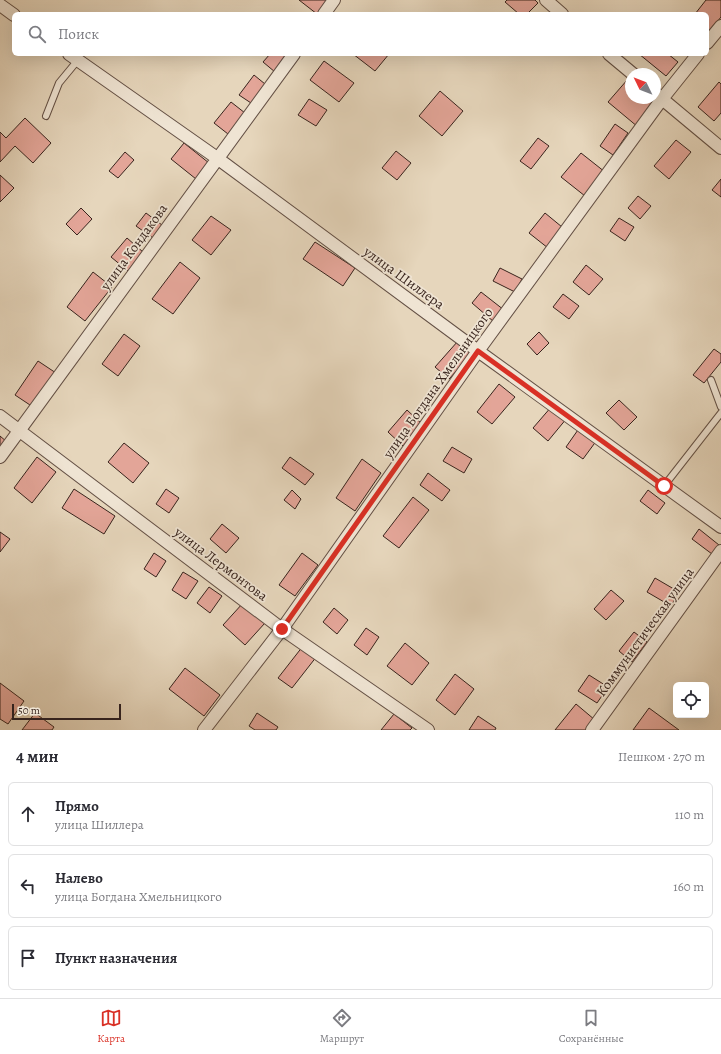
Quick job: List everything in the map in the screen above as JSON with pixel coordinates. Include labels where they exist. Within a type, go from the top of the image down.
[{"type":"street","points":[[325,12],[334,0]]},
{"type":"street","points":[[546,0],[560,12]]},
{"type":"street","points":[[0,5],[12,14]]},
{"type":"street","points":[[709,41],[721,26]]},
{"type":"street","name":"улица Кондакова","points":[[0,457],[293,56]]},
{"type":"street","points":[[611,56],[625,68]]},
{"type":"street","name":"улица Богдана Хмельницкого","points":[[661,93],[696,56]]},
{"type":"street","name":"улица Шиллера","points":[[74,57],[217,158],[478,351],[721,527]]},
{"type":"street","points":[[661,98],[721,148]]},
{"type":"street","name":"улица Богдана Хмельницкого","points":[[204,730],[282,629],[652,104]]},
{"type":"street","name":"улица Лермонтова","points":[[0,416],[282,629],[428,730]]},
{"type":"street","name":"Коммунистическая улица","points":[[592,730],[721,551]]},
{"type":"lane","points":[[46,116],[59,83],[74,57]]},
{"type":"lane","points":[[712,380],[721,406]]},
{"type":"lane","points":[[664,486],[721,413]]},
{"type":"building","points":[[299,0],[328,0],[319,12],[314,12]]},
{"type":"building","points":[[507,0],[535,0],[538,3],[529,12],[517,12],[505,2]]},
{"type":"building","points":[[706,0],[721,0],[721,17],[709,32],[709,12],[697,12]]},
{"type":"building","points":[[268,56],[289,56],[275,72],[263,62]]},
{"type":"building","points":[[356,56],[387,56],[375,71]]},
{"type":"building","points":[[641,56],[670,56],[678,62],[666,76],[661,72],[661,68],[656,68]]},
{"type":"building","points":[[324,61],[354,83],[339,102],[310,80]]},
{"type":"building","points":[[254,75],[265,84],[251,103],[239,95]]},
{"type":"building","points":[[625,82],[625,104],[657,104],[638,127],[608,102]]},
{"type":"building","points":[[719,82],[721,84],[721,113],[714,121],[698,107]]},
{"type":"building","points":[[440,91],[463,111],[442,136],[419,116]]},
{"type":"building","points":[[309,99],[327,110],[316,126],[298,115]]},
{"type":"building","points":[[231,102],[245,113],[228,134],[214,123]]},
{"type":"building","points":[[25,118],[51,143],[33,163],[15,146],[0,162],[0,132],[6,138]]},
{"type":"building","points":[[615,124],[628,133],[613,155],[600,146]]},
{"type":"building","points":[[538,138],[549,146],[531,169],[520,161]]},
{"type":"building","points":[[676,140],[691,152],[669,179],[654,166]]},
{"type":"building","points":[[184,143],[209,163],[196,179],[171,159]]},
{"type":"building","points":[[396,151],[411,163],[397,180],[382,168]]},
{"type":"building","points":[[125,152],[134,160],[118,178],[109,171]]},
{"type":"building","points":[[581,153],[605,172],[585,196],[561,177]]},
{"type":"building","points":[[0,175],[14,188],[0,202]]},
{"type":"building","points":[[721,179],[721,197],[712,190]]},
{"type":"building","points":[[638,196],[651,206],[640,219],[628,208]]},
{"type":"building","points":[[81,208],[92,219],[77,235],[66,224]]},
{"type":"building","points":[[146,213],[162,225],[153,238],[136,226]]},
{"type":"building","points":[[545,213],[562,227],[548,248],[529,233]]},
{"type":"building","points":[[211,216],[231,230],[211,255],[192,240]]},
{"type":"building","points":[[619,218],[634,227],[625,241],[610,231]]},
{"type":"building","points":[[127,238],[143,252],[128,271],[111,257]]},
{"type":"building","points":[[315,242],[355,268],[343,286],[303,259]]},
{"type":"building","points":[[180,262],[200,278],[173,314],[152,299]]},
{"type":"building","points":[[586,265],[603,279],[589,295],[573,282]]},
{"type":"building","points":[[500,268],[522,279],[515,292],[493,281]]},
{"type":"building","points":[[93,272],[112,287],[85,321],[67,307]]},
{"type":"building","points":[[481,292],[504,310],[494,322],[472,303]]},
{"type":"building","points":[[563,294],[579,306],[569,319],[553,307]]},
{"type":"building","points":[[539,332],[549,343],[537,355],[527,344]]},
{"type":"building","points":[[124,334],[140,346],[118,376],[102,364]]},
{"type":"building","points":[[458,341],[472,354],[449,379],[435,367]]},
{"type":"building","points":[[714,349],[721,354],[721,362],[704,383],[693,375]]},
{"type":"building","points":[[38,361],[56,373],[33,407],[15,395]]},
{"type":"building","points":[[499,384],[515,397],[492,424],[477,412]]},
{"type":"building","points":[[619,400],[637,417],[624,430],[606,413]]},
{"type":"building","points":[[552,406],[567,418],[548,441],[533,428]]},
{"type":"building","points":[[407,410],[422,424],[403,446],[388,432]]},
{"type":"building","points":[[580,427],[597,440],[583,459],[566,447]]},
{"type":"building","points":[[0,436],[7,442],[0,450]]},
{"type":"building","points":[[124,443],[149,463],[133,483],[108,462]]},
{"type":"building","points":[[452,447],[472,459],[464,473],[443,461]]},
{"type":"building","points":[[37,457],[56,472],[32,503],[14,488]]},
{"type":"building","points":[[290,457],[314,474],[305,485],[282,468]]},
{"type":"building","points":[[362,459],[381,473],[355,511],[336,498]]},
{"type":"building","points":[[428,473],[450,490],[442,501],[420,485]]},
{"type":"building","points":[[74,489],[115,516],[104,534],[62,508]]},
{"type":"building","points":[[166,489],[179,498],[169,513],[156,504]]},
{"type":"building","points":[[292,490],[301,499],[295,509],[284,500]]},
{"type":"building","points":[[648,490],[665,503],[657,514],[640,501]]},
{"type":"building","points":[[413,497],[429,510],[399,548],[383,536]]},
{"type":"building","points":[[222,524],[239,538],[226,553],[210,539]]},
{"type":"building","points":[[699,529],[719,545],[712,554],[692,539]]},
{"type":"building","points":[[0,532],[10,539],[0,552]]},
{"type":"building","points":[[154,553],[166,561],[156,577],[144,569]]},
{"type":"building","points":[[302,553],[318,565],[295,596],[279,585]]},
{"type":"building","points":[[183,572],[198,581],[186,599],[172,590]]},
{"type":"building","points":[[655,578],[679,592],[671,606],[647,592]]},
{"type":"building","points":[[209,587],[222,596],[210,613],[197,603]]},
{"type":"building","points":[[611,590],[624,601],[606,620],[594,609]]},
{"type":"building","points":[[243,603],[265,623],[245,645],[223,625]]},
{"type":"building","points":[[334,608],[348,620],[337,634],[323,622]]},
{"type":"building","points":[[366,628],[379,637],[367,655],[354,645]]},
{"type":"building","points":[[634,632],[647,642],[632,662],[619,651]]},
{"type":"building","points":[[405,643],[429,663],[412,685],[387,666]]},
{"type":"building","points":[[303,646],[317,656],[292,688],[278,678]]},
{"type":"building","points":[[185,668],[220,695],[204,716],[169,689]]},
{"type":"building","points":[[455,674],[474,689],[455,715],[436,700]]},
{"type":"building","points":[[589,675],[608,687],[597,703],[578,691]]},
{"type":"building","points":[[0,683],[24,701],[8,724],[0,719]]},
{"type":"building","points":[[576,704],[595,720],[586,730],[555,730]]},
{"type":"building","points":[[649,708],[679,730],[633,730]]},
{"type":"building","points":[[35,713],[54,727],[52,730],[22,730]]},
{"type":"building","points":[[257,713],[278,727],[276,730],[255,730],[249,726]]},
{"type":"building","points":[[394,714],[412,728],[410,730],[381,730]]},
{"type":"building","points":[[478,716],[496,728],[495,730],[469,730]]},
{"type":"route","points":[[282,629],[478,351],[664,486]]}]
